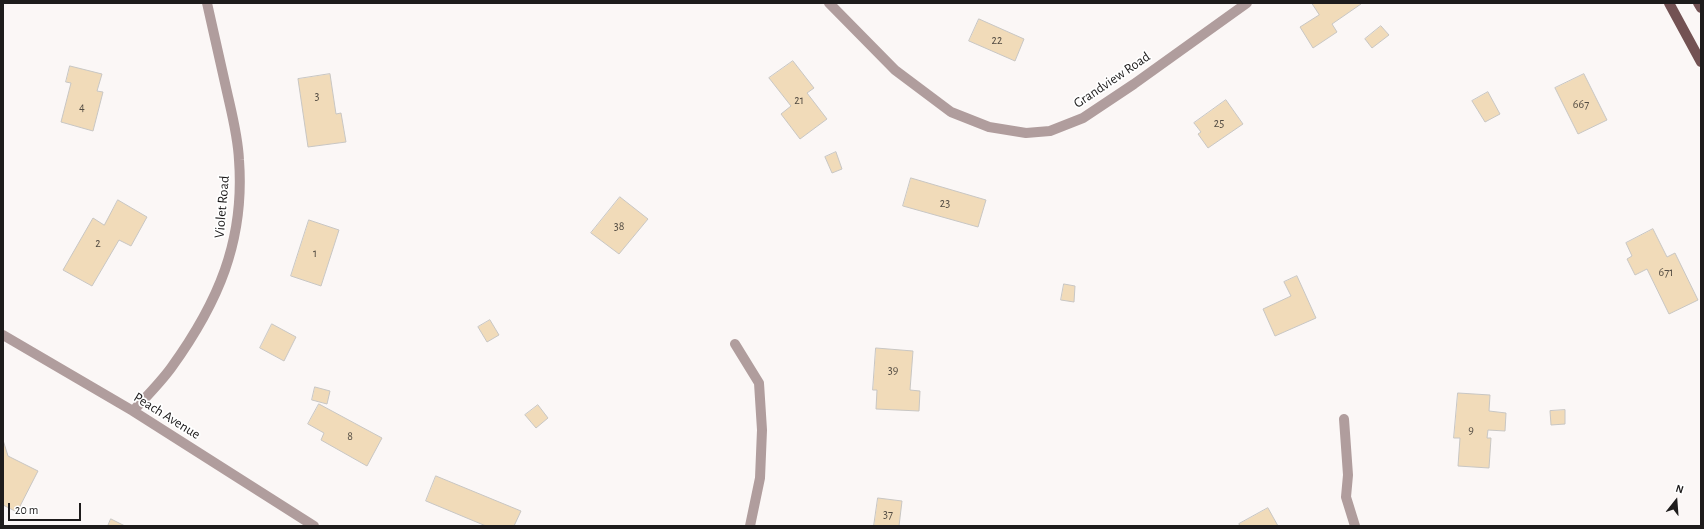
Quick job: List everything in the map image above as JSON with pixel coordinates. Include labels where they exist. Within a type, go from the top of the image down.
[{"type":"main road","points":[[1669,3],[1701,62]]},
{"type":"main road","points":[[1698,3],[1701,8]]},
{"type":"street","name":"Violet Road","points":[[133,411],[170,369],[199,326],[221,283],[236,236],[240,199],[239,159],[233,116],[207,3]]},
{"type":"street","name":"Grandview Road","points":[[829,3],[895,70],[951,112],[989,128],[1026,133],[1050,131],[1083,118],[1134,84],[1247,3]]},
{"type":"street","name":"Peach Avenue","points":[[3,335],[133,411],[314,526]]},
{"type":"street","points":[[734,344],[759,383],[762,430],[760,478],[750,526]]},
{"type":"street","points":[[1344,419],[1348,475],[1346,497],[1355,526]]},
{"type":"building","points":[[1312,3],[1361,4],[1332,24],[1337,32],[1313,48],[1300,27],[1319,15]]},
{"type":"building","points":[[979,19],[1024,39],[1015,61],[969,41]]},
{"type":"building","points":[[1381,26],[1389,35],[1372,48],[1365,39]]},
{"type":"building","points":[[793,61],[814,88],[807,93],[827,119],[800,139],[781,114],[791,106],[769,78]]},
{"type":"building","points":[[70,66],[102,74],[97,91],[103,92],[93,131],[61,122],[71,83],[66,82]]},
{"type":"building","points":[[330,74],[336,114],[341,113],[346,142],[308,147],[298,79]]},
{"type":"building","points":[[1584,74],[1607,120],[1578,134],[1555,88]]},
{"type":"building","points":[[1488,92],[1500,114],[1485,122],[1472,101]]},
{"type":"building","points":[[1226,100],[1243,124],[1208,148],[1198,134],[1201,132],[1194,123]]},
{"type":"building","points":[[836,152],[842,169],[832,173],[825,157]]},
{"type":"building","points":[[911,178],[986,200],[978,227],[903,206]]},
{"type":"building","points":[[620,197],[648,219],[619,254],[591,233]]},
{"type":"building","points":[[118,200],[147,217],[131,246],[119,240],[92,286],[63,270],[93,218],[104,225]]},
{"type":"building","points":[[309,220],[339,230],[321,286],[291,276]]},
{"type":"building","points":[[1653,229],[1667,257],[1675,253],[1698,300],[1669,314],[1647,269],[1635,275],[1627,259],[1632,256],[1626,243]]},
{"type":"building","points":[[1297,276],[1316,318],[1275,336],[1263,309],[1291,296],[1284,282]]},
{"type":"building","points":[[1064,284],[1075,286],[1074,302],[1061,300]]},
{"type":"building","points":[[490,320],[499,335],[487,342],[478,327]]},
{"type":"building","points":[[272,324],[296,337],[284,361],[260,348]]},
{"type":"building","points":[[876,348],[913,351],[910,390],[920,391],[919,411],[876,409],[877,390],[873,390]]},
{"type":"building","points":[[315,387],[330,391],[327,404],[312,400]]},
{"type":"building","points":[[1458,393],[1490,395],[1489,411],[1506,413],[1505,431],[1488,430],[1487,438],[1491,438],[1489,468],[1458,466],[1460,438],[1454,438]]},
{"type":"building","points":[[319,404],[382,438],[367,466],[321,440],[324,433],[308,424]]},
{"type":"building","points":[[538,405],[548,418],[536,428],[525,415]]},
{"type":"building","points":[[1565,410],[1565,424],[1551,425],[1550,411]]},
{"type":"building","points":[[3,440],[8,456],[38,471],[17,512],[3,505]]},
{"type":"building","points":[[436,476],[521,511],[514,526],[486,526],[426,501]]},
{"type":"building","points":[[878,498],[902,501],[899,526],[874,526]]},
{"type":"building","points":[[1268,508],[1278,526],[1240,526],[1239,524]]},
{"type":"building","points":[[111,519],[125,526],[108,526]]}]
